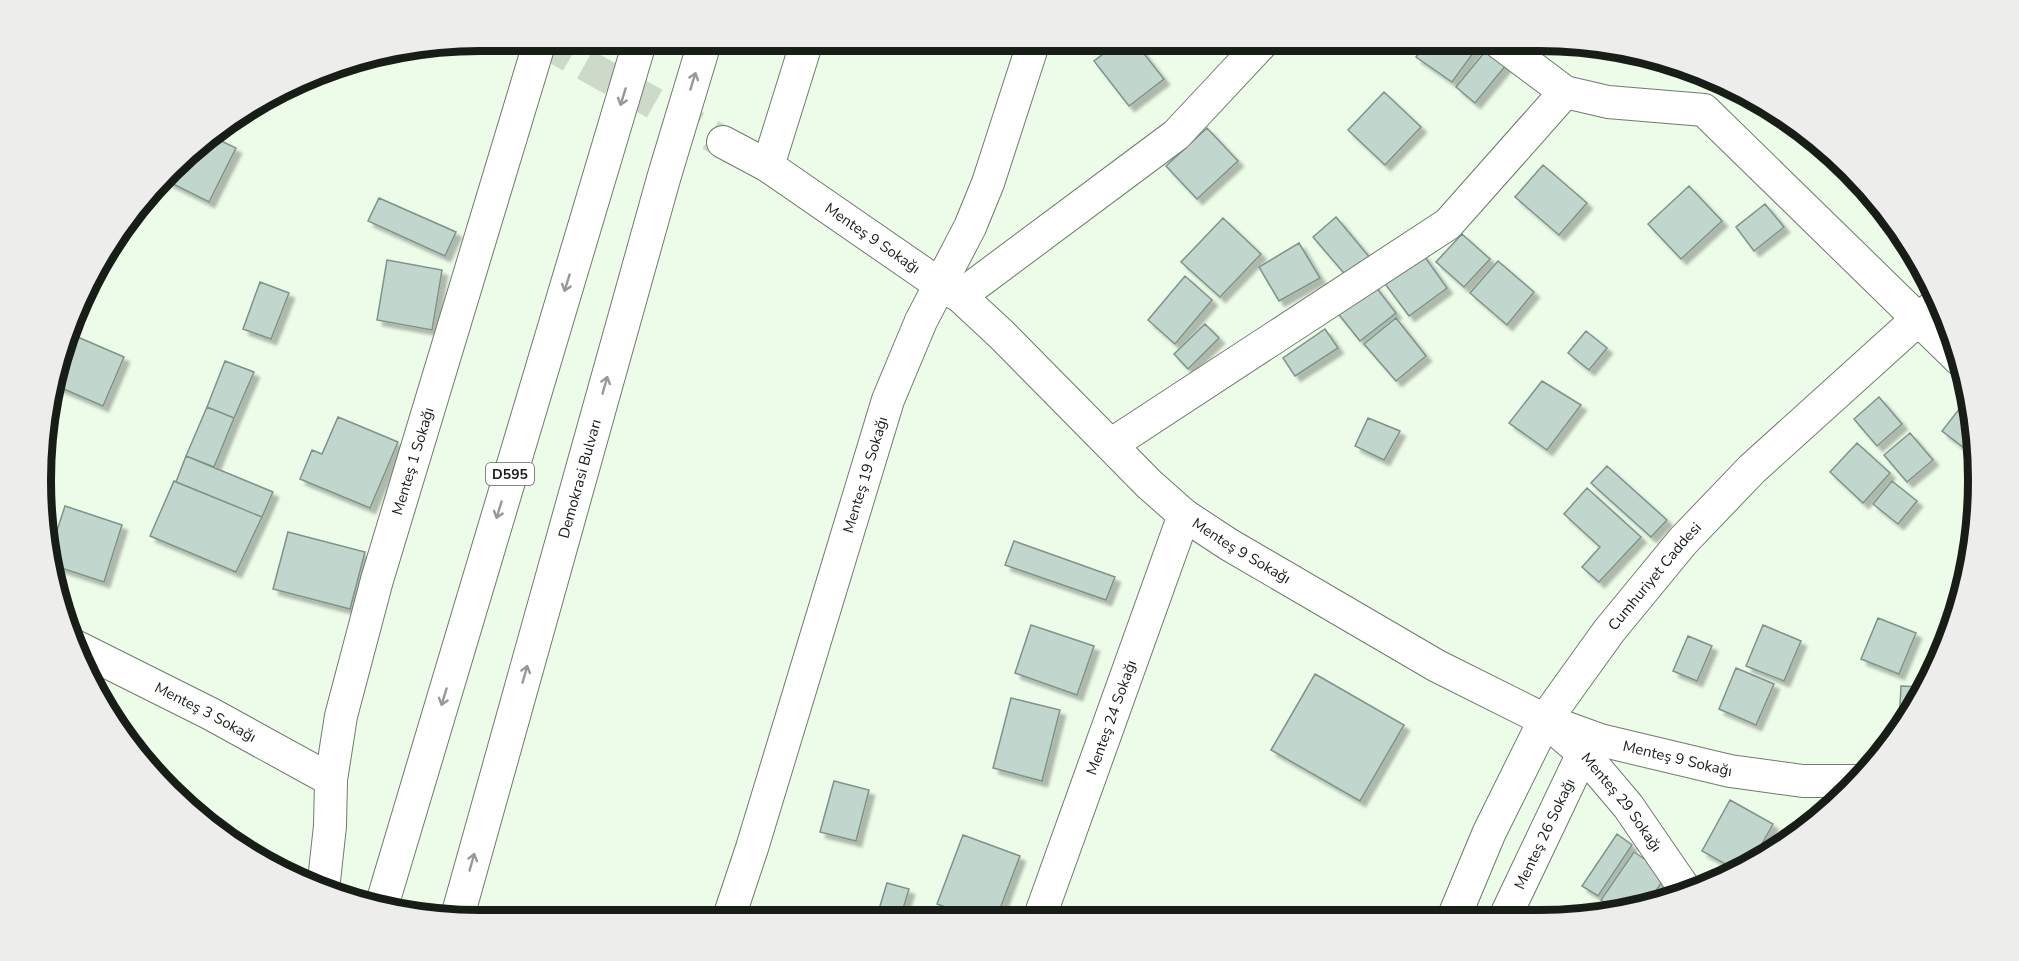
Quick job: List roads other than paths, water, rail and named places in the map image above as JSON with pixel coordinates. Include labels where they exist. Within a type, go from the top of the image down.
[{"type":"main road","name":"D595","points":[[384,899],[637,51]]},
{"type":"main road","name":"Demokrasi Bulvarı","points":[[459,909],[664,177],[702,51]]},
{"type":"main road","name":"Cumhuriyet Caddesi","points":[[1457,910],[1489,833],[1545,720],[1609,631],[1683,541],[1752,469],[1929,311]]},
{"type":"street","name":"Menteş 1 Sokağı","points":[[324,880],[330,826],[331,780],[341,716],[376,580],[537,51]]},
{"type":"street","points":[[768,166],[804,51]]},
{"type":"street","name":"Menteş 19 Sokağı","points":[[731,910],[752,848],[871,449],[905,357],[950,290],[970,227],[988,183],[1030,51]]},
{"type":"street","points":[[950,290],[1176,135],[1254,51]]},
{"type":"street","points":[[1511,51],[1565,92],[1608,102],[1704,110],[1929,311],[1940,328]]},
{"type":"street","points":[[1112,444],[1448,224],[1565,92]]},
{"type":"street","name":"Menteş 9 Sokağı","points":[[723,142],[768,166],[950,290],[1002,335],[1149,484],[1184,515],[1228,544],[1427,660],[1545,720],[1600,740],[1730,771],[1803,782],[1844,782]]},
{"type":"street","name":"Menteş 24 Sokağı","points":[[1042,910],[1184,515]]},
{"type":"street","name":"Menteş 3 Sokağı","points":[[87,651],[211,714],[331,780]]},
{"type":"street","name":"Menteş 29 Sokağı","points":[[1545,720],[1583,753],[1628,806],[1681,885]]},
{"type":"street","name":"Menteş 26 Sokağı","points":[[1508,910],[1583,753]]},
{"type":"tunnel","points":[[561,51],[723,142]]}]
